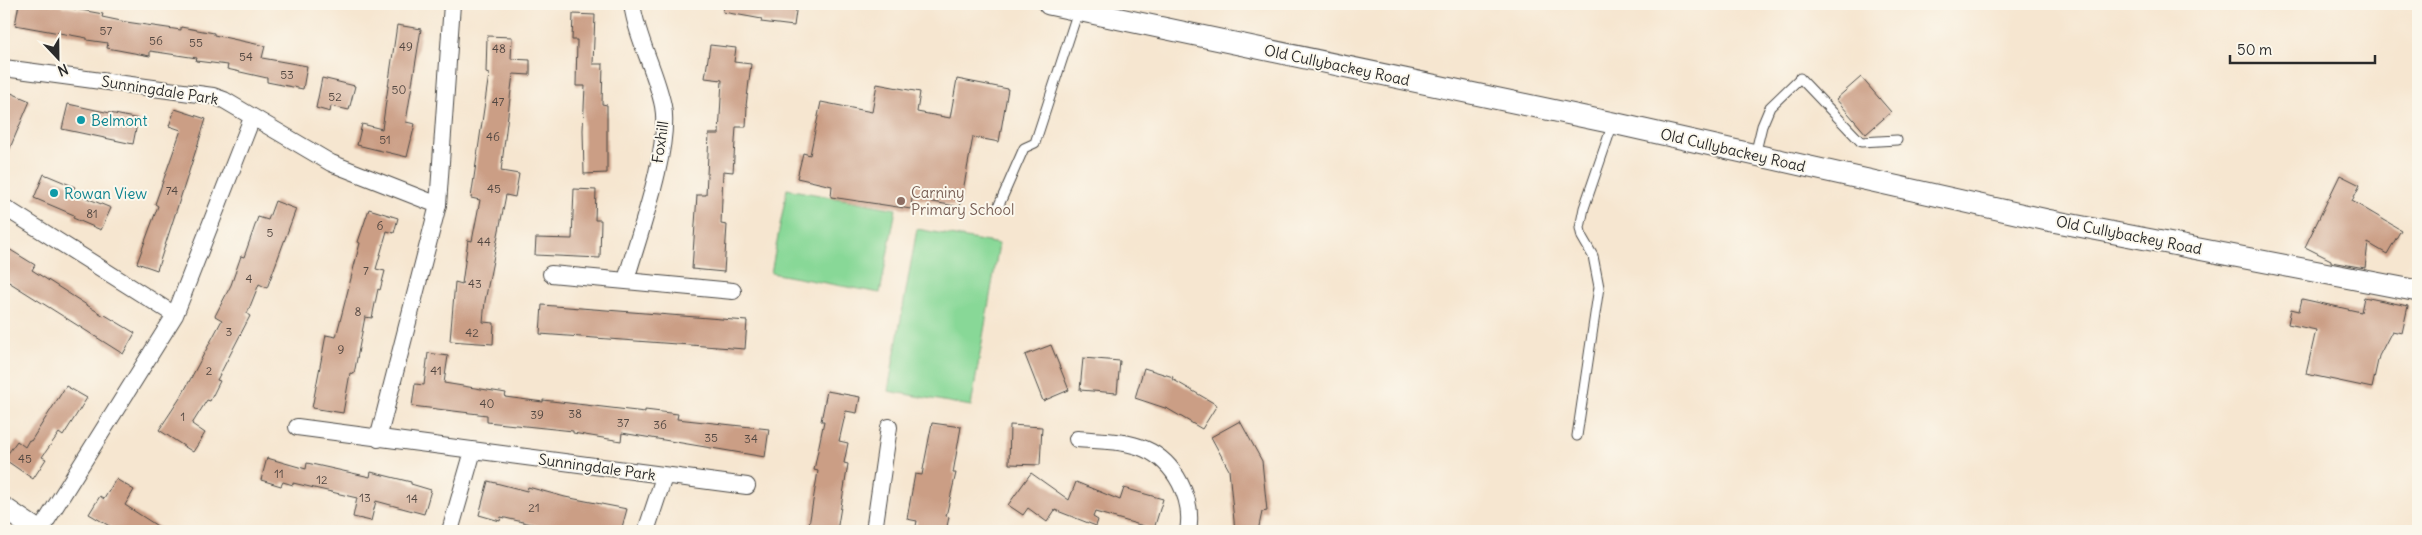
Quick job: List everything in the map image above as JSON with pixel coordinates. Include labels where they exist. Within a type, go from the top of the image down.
[{"type":"street","points":[[378,439],[438,205],[452,4]]},
{"type":"street","name":"Foxhill","points":[[626,280],[664,138],[664,114],[661,97],[638,30],[632,4]]},
{"type":"street","name":"Old Cullybackey Road","points":[[1049,4],[1613,123],[2047,220],[2418,290]]},
{"type":"street","name":"Sunningdale Park","points":[[4,68],[208,95],[224,100],[252,118],[342,168],[438,205]]},
{"type":"street","points":[[4,508],[39,531],[175,315],[252,118]]},
{"type":"street","points":[[4,207],[175,315]]},
{"type":"street","points":[[551,274],[733,291]]},
{"type":"street","name":"Sunningdale Park","points":[[297,427],[664,476],[646,531]]},
{"type":"street","points":[[874,531],[889,427]]},
{"type":"street","points":[[1077,439],[1122,443],[1143,448],[1161,460],[1172,471],[1184,492],[1190,516],[1188,531]]},
{"type":"street","points":[[450,531],[474,451]]},
{"type":"street","points":[[664,476],[747,486]]},
{"type":"lane","points":[[999,205],[1024,148],[1035,143],[1078,11]]},
{"type":"lane","points":[[1755,155],[1762,126],[1770,107],[1800,78],[1861,142],[1897,140]]},
{"type":"lane","points":[[1576,436],[1599,287],[1593,256],[1582,237],[1580,228],[1584,208],[1613,123]]},
{"type":"green space","points":[[787,189],[896,209],[880,293],[771,273]]},
{"type":"green space","points":[[917,229],[999,244],[971,406],[888,391]]},
{"type":"building","points":[[19,4],[48,4],[103,14],[102,17],[126,22],[181,30],[181,27],[214,33],[214,35],[265,46],[262,58],[307,66],[303,89],[267,82],[267,78],[227,69],[228,65],[196,61],[197,58],[150,51],[150,56],[107,48],[108,43],[87,40],[87,38],[15,25]]},
{"type":"building","points":[[724,4],[797,4],[794,26],[761,22],[762,19],[723,12]]},
{"type":"building","points":[[573,14],[595,15],[593,64],[603,64],[602,104],[607,105],[607,173],[584,174],[585,86],[576,86],[577,40],[572,40]]},
{"type":"building","points":[[397,25],[421,29],[406,122],[415,124],[407,157],[357,145],[362,124],[382,129]]},
{"type":"building","points":[[487,36],[512,37],[511,59],[530,60],[530,75],[513,74],[501,171],[519,174],[515,197],[506,195],[485,301],[483,322],[494,323],[493,344],[450,341],[455,282],[462,284],[468,240],[472,241],[480,200],[471,198],[489,74],[486,73]]},
{"type":"building","points":[[710,45],[736,48],[734,62],[751,64],[746,106],[746,127],[736,127],[733,172],[723,171],[721,224],[727,225],[724,272],[692,269],[697,195],[706,195],[709,134],[719,134],[722,80],[705,78]]},
{"type":"building","points":[[1861,77],[1891,112],[1866,134],[1836,99]]},
{"type":"building","points":[[322,78],[355,86],[349,110],[331,106],[330,112],[316,108]]},
{"type":"building","name":"Carniny Primary School","points":[[957,79],[1008,89],[999,142],[973,137],[960,207],[912,198],[911,209],[831,197],[832,186],[797,178],[803,153],[810,155],[821,102],[872,112],[877,84],[920,92],[917,112],[950,118]]},
{"type":"building","points":[[4,90],[30,101],[4,162]]},
{"type":"building","points":[[68,104],[138,119],[133,144],[62,129]]},
{"type":"building","points":[[175,109],[206,119],[157,270],[137,263],[158,206],[155,204],[181,130],[169,126]]},
{"type":"building","points":[[44,174],[75,187],[72,192],[111,208],[101,230],[73,218],[74,215],[34,198]]},
{"type":"building","points":[[2340,175],[2360,185],[2352,201],[2401,230],[2387,254],[2368,243],[2365,268],[2331,262],[2331,260],[2305,247]]},
{"type":"building","points":[[574,189],[596,190],[595,220],[601,220],[600,258],[535,255],[536,238],[572,239]]},
{"type":"building","points":[[275,201],[296,209],[267,288],[259,284],[247,314],[250,316],[217,380],[220,381],[210,401],[207,400],[192,424],[205,433],[193,452],[159,430],[182,395],[222,320],[215,316],[231,285],[241,256],[244,257],[258,217],[268,220]]},
{"type":"building","points":[[369,209],[398,218],[394,233],[387,231],[376,269],[385,271],[380,290],[378,289],[372,318],[365,317],[354,374],[350,373],[343,413],[312,408],[326,335],[336,337],[360,243],[358,242]]},
{"type":"building","points":[[4,246],[35,265],[32,270],[104,316],[135,333],[123,354],[4,279]]},
{"type":"building","points":[[2364,297],[2408,306],[2402,333],[2392,331],[2379,356],[2372,388],[2306,374],[2316,330],[2288,324],[2291,309],[2299,311],[2302,299],[2361,312]]},
{"type":"building","points":[[542,305],[747,321],[745,349],[540,334]]},
{"type":"building","points":[[1051,345],[1069,390],[1043,401],[1025,355]]},
{"type":"building","points":[[428,353],[448,356],[444,383],[506,393],[505,397],[678,414],[677,419],[769,429],[765,457],[622,433],[621,441],[573,433],[573,431],[487,422],[487,415],[412,406],[415,384],[424,385]]},
{"type":"building","points":[[1083,358],[1120,361],[1117,393],[1080,390]]},
{"type":"building","points":[[1144,368],[1173,377],[1172,379],[1217,405],[1202,429],[1168,409],[1135,398]]},
{"type":"building","points":[[66,386],[87,398],[63,436],[59,433],[42,457],[46,459],[33,479],[4,459],[17,441],[25,447],[29,440],[31,441]]},
{"type":"building","points":[[827,391],[860,397],[857,413],[846,411],[839,441],[848,443],[844,463],[848,464],[837,531],[808,531],[818,471],[814,470],[824,421],[821,421]]},
{"type":"building","points":[[1240,421],[1262,461],[1267,511],[1262,512],[1258,531],[1235,531],[1229,470],[1211,437]]},
{"type":"building","points":[[932,423],[961,427],[953,473],[956,473],[946,516],[949,517],[946,531],[915,531],[917,521],[907,519],[915,474],[922,475]]},
{"type":"building","points":[[1010,425],[1042,427],[1040,465],[1009,464]]},
{"type":"building","points":[[267,458],[306,469],[307,463],[370,477],[371,472],[411,482],[411,484],[431,490],[424,514],[376,501],[371,521],[353,517],[357,498],[293,483],[293,485],[283,482],[281,486],[261,480]]},
{"type":"building","points":[[1031,473],[1069,500],[1076,482],[1120,500],[1124,488],[1163,499],[1154,529],[1095,512],[1093,517],[1098,520],[1096,526],[1055,510],[1047,522],[1028,508],[1023,515],[1008,505]]},
{"type":"building","points":[[116,479],[134,490],[125,505],[165,531],[118,531],[89,514],[100,496],[104,499]]},
{"type":"building","points":[[488,481],[527,491],[528,487],[565,497],[627,509],[621,531],[562,531],[501,517],[500,521],[479,515]]},
{"type":"place","name":"Belmont","points":[[81,120]]},
{"type":"place","name":"Rowan View","points":[[54,193]]},
{"type":"place","name":"Carniny Primary School","points":[[901,201]]}]
